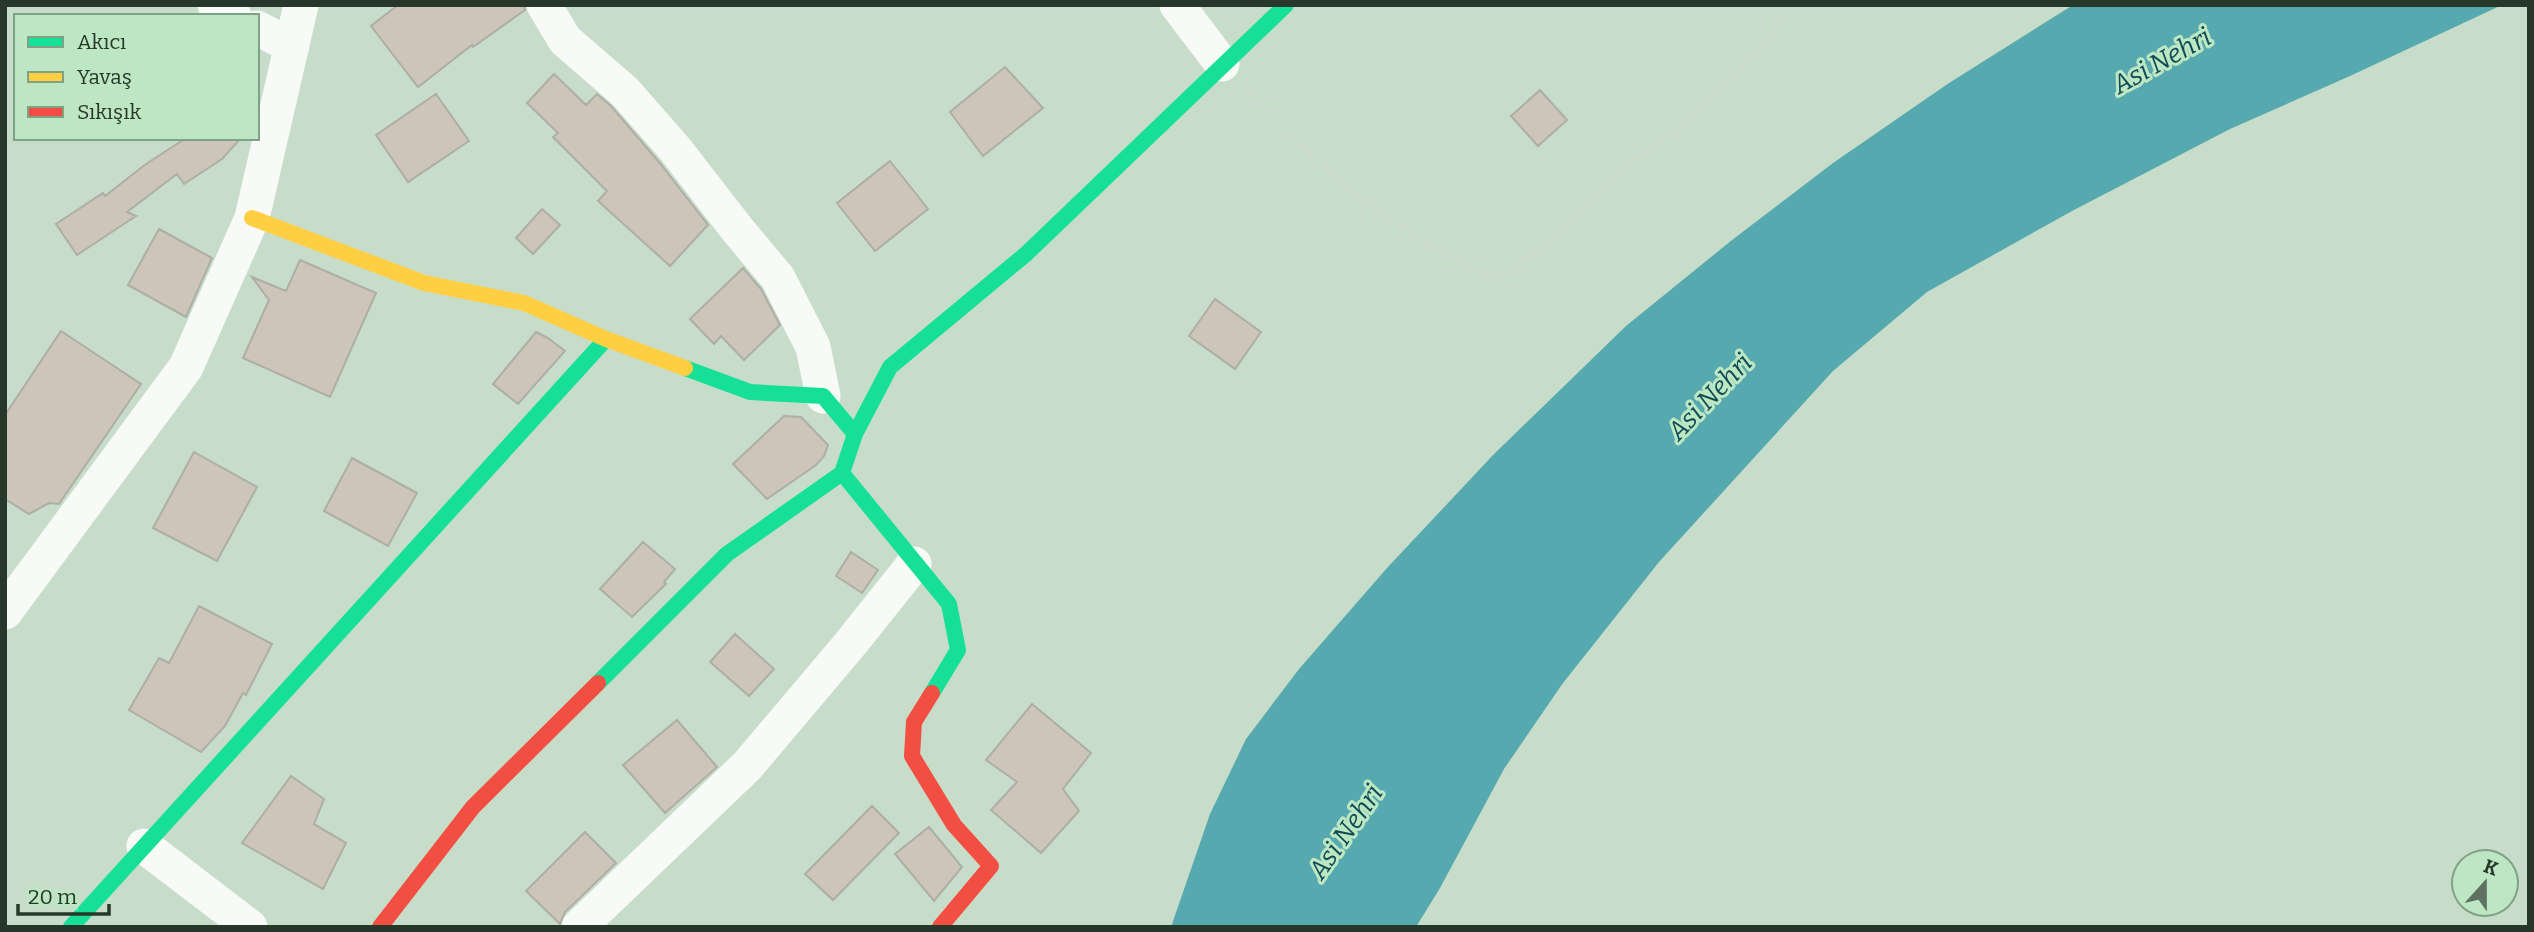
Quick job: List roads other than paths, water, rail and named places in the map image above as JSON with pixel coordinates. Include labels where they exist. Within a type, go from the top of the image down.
[{"type":"street","points":[[215,5],[231,14]]},
{"type":"street","points":[[5,612],[186,367],[252,218],[301,5]]},
{"type":"street","points":[[544,5],[565,40],[625,92],[675,149],[778,278],[813,347],[823,396],[855,434]]},
{"type":"street","points":[[1177,5],[1222,64]]},
{"type":"street","points":[[380,927],[473,807],[727,554],[842,473],[855,434],[890,367],[1026,254],[1286,5]]},
{"type":"street","points":[[259,29],[292,46]]},
{"type":"street","points":[[252,218],[424,283],[524,303],[606,339],[750,392],[823,396]]},
{"type":"street","points":[[71,927],[606,339]]},
{"type":"street","points":[[842,473],[949,604],[958,650],[914,723],[912,757],[954,825],[991,866],[940,927]]},
{"type":"street","points":[[579,927],[747,766],[914,564]]},
{"type":"street","points":[[144,846],[250,927]]},
{"type":"water","name":"Asi Nehri","points":[[2073,5],[2502,5],[2230,129],[2072,211],[1927,292],[1833,371],[1659,562],[1563,683],[1504,769],[1416,927],[1171,927],[1210,814],[1246,739],[1299,669],[1387,568],[1494,454],[1626,326],[1732,240],[1833,163],[1949,83]]}]
